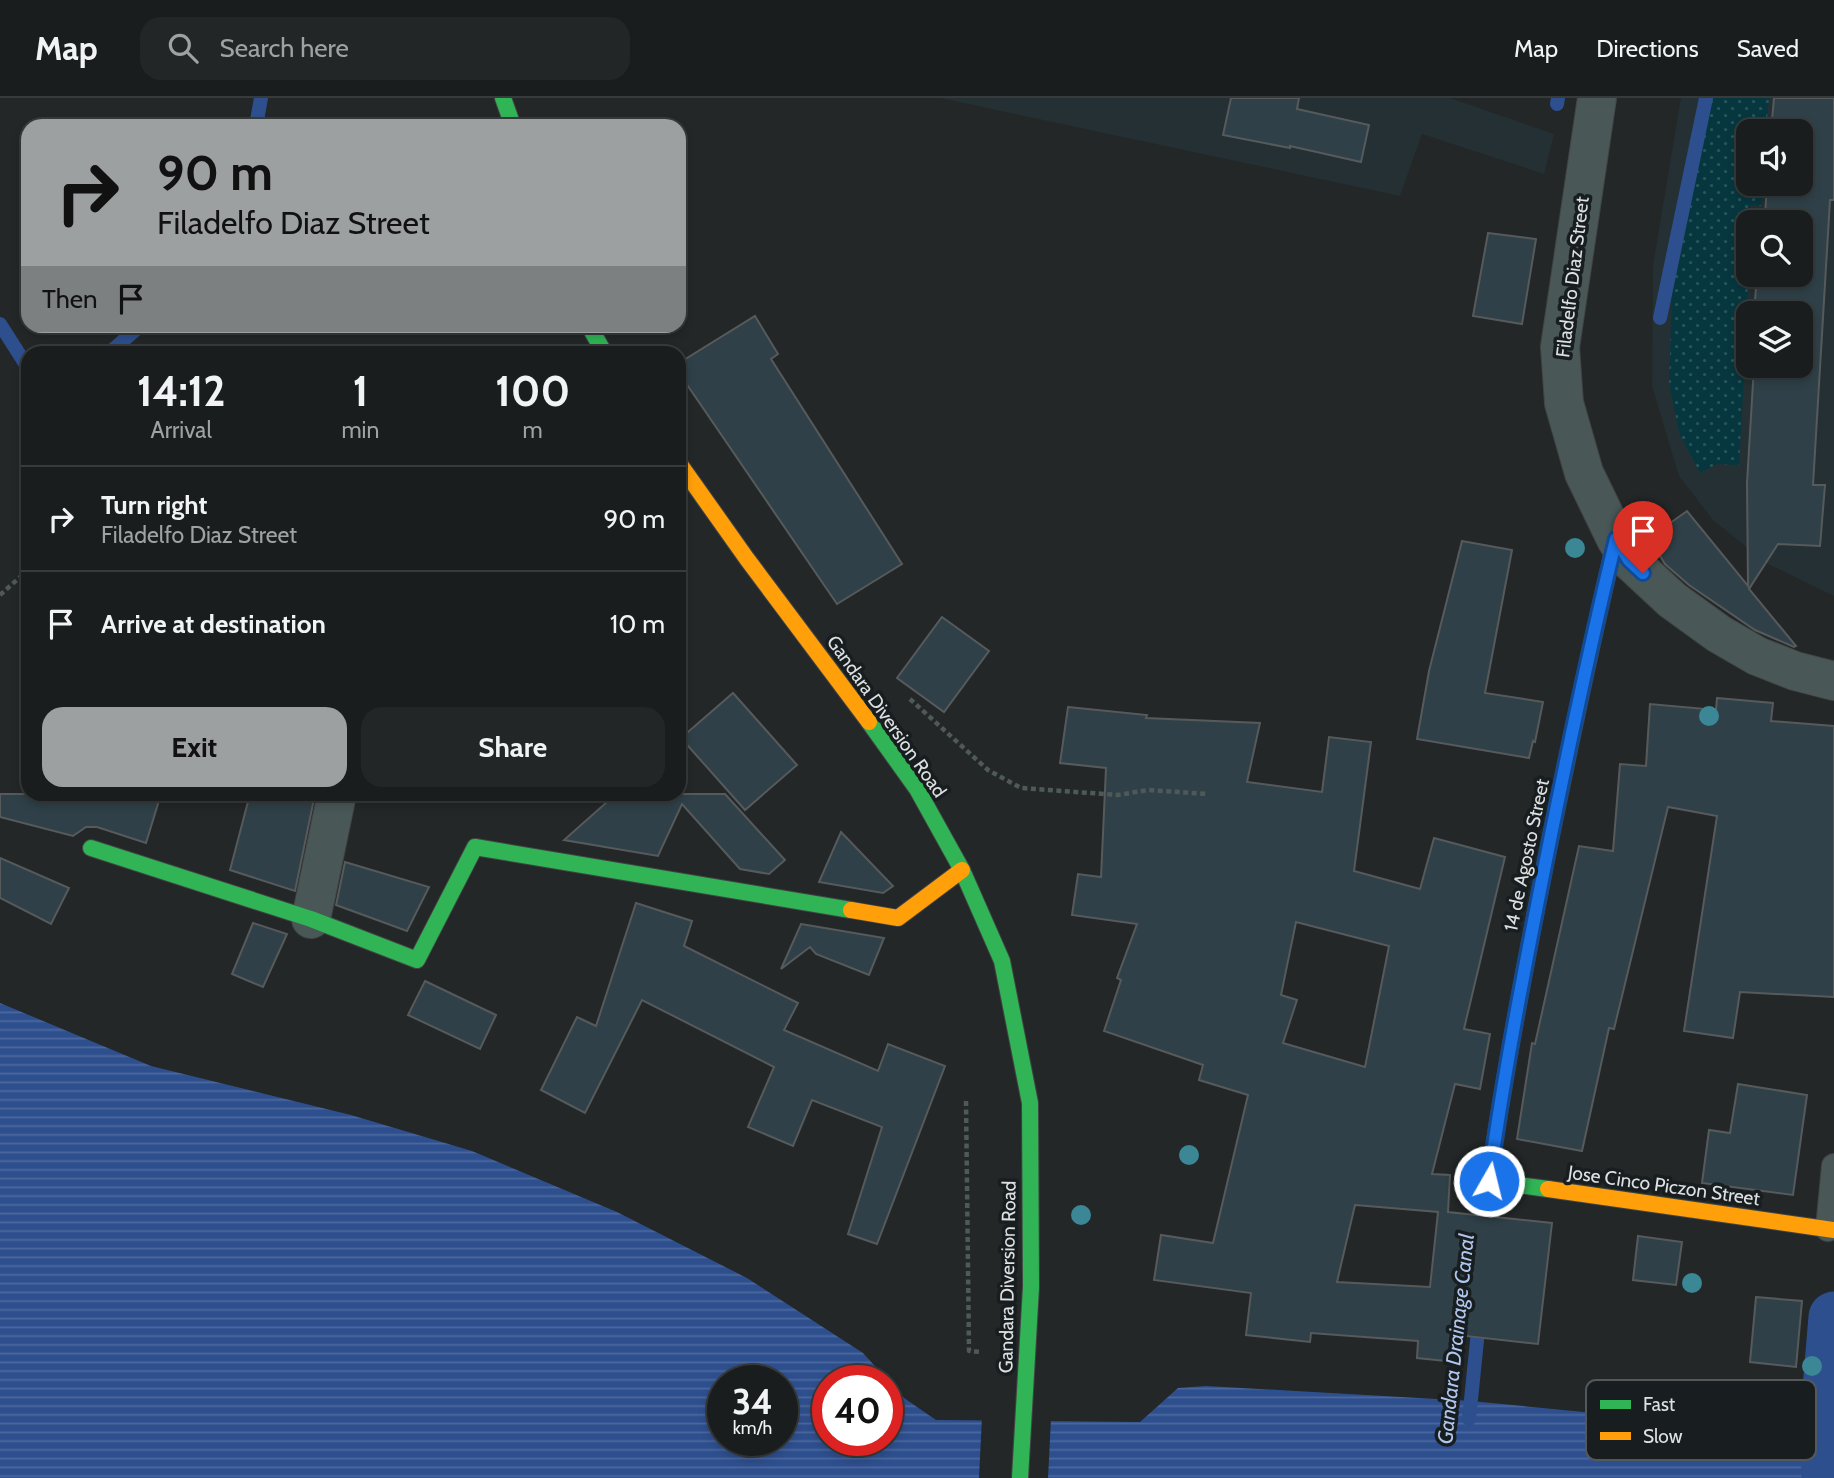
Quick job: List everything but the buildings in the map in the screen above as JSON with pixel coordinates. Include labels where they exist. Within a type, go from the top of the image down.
[{"type":"main road","points":[[503,98],[510,119]]},
{"type":"main road","name":"Gandara Diversion Road","points":[[686,473],[917,789],[962,870],[1002,961],[1030,1103],[1031,1287],[1020,1478]]},
{"type":"main road","name":"14 de Agosto Street","points":[[1489,1181],[1506,1066],[1531,931],[1595,621],[1616,539]]},
{"type":"main road","points":[[92,848],[311,919],[417,960],[475,847],[898,918],[962,870]]},
{"type":"main road","name":"Jose Cinco Piczon Street","points":[[1489,1181],[1831,1229]]},
{"type":"street","name":"Filadelfo Diaz Street","points":[[1597,98],[1560,347],[1563,403],[1584,473],[1629,560],[1672,600],[1719,634],[1757,656],[1795,671],[1834,681]]},
{"type":"street","points":[[311,919],[336,801]]},
{"type":"lane","points":[[1831,1229],[1834,1166]]},
{"type":"path","points":[[0,595],[21,576]]},
{"type":"path","points":[[1021,788],[1118,795],[1149,790],[1208,794]]},
{"type":"path","points":[[966,1101],[969,1351],[994,1352]]},
{"type":"shaded area","points":[[940,98],[1450,98],[1554,134],[1544,174],[1422,134],[1400,196]]},
{"type":"shaded area","points":[[1681,98],[1834,98],[1834,596],[1766,563],[1713,520],[1679,476],[1652,386],[1653,266]]},
{"type":"shaded area","points":[[1712,98],[1769,98],[1767,119],[1736,119],[1736,196],[1762,196],[1761,206],[1750,205],[1750,210],[1736,210],[1736,287],[1748,287],[1747,301],[1736,301],[1736,378],[1744,378],[1739,465],[1717,464],[1700,473],[1679,433],[1669,383],[1672,293]]},
{"type":"water","points":[[0,1003],[151,1066],[351,1115],[472,1151],[617,1212],[747,1278],[863,1353],[874,1365],[812,1365],[812,1456],[903,1456],[903,1397],[936,1420],[1140,1422],[1178,1388],[1206,1386],[1471,1401],[1586,1412],[1586,1460],[1816,1460],[1816,1424],[1834,1425],[1834,1478],[0,1478]]},
{"type":"pier","points":[[982,1417],[1051,1418],[1048,1478],[979,1478]]},
{"type":"waterway","points":[[257,119],[261,98]]},
{"type":"waterway","points":[[1557,104],[1558,98]]},
{"type":"waterway","points":[[1660,318],[1706,98]]},
{"type":"waterway","points":[[0,324],[21,357]]},
{"type":"waterway","points":[[117,346],[132,333]]},
{"type":"waterway","name":"Gandara Drainage Canal","points":[[1488,1235],[1491,1205]]},
{"type":"waterway","points":[[1827,1478],[1825,1425],[1834,1317]]},
{"type":"waterway","name":"Gandara Drainage Canal","points":[[1469,1419],[1479,1321]]},
{"type":"traffic: fast","points":[[503,98],[510,119]]},
{"type":"traffic: fast","points":[[593,333],[600,346]]},
{"type":"traffic: fast","points":[[1548,1189],[1489,1181],[1533,926],[1616,539]]},
{"type":"traffic: fast","points":[[869,722],[917,789],[962,870],[1002,961],[1030,1103],[1031,1287]]},
{"type":"traffic: fast","points":[[91,848],[311,919],[417,960],[475,847],[851,910]]},
{"type":"traffic: fast","points":[[1020,1478],[1031,1287]]},
{"type":"traffic: slow","points":[[686,473],[869,722]]},
{"type":"traffic: slow","points":[[851,910],[898,918],[962,870]]},
{"type":"traffic: slow","points":[[1548,1189],[1834,1230]]},
{"type":"route","points":[[1489,1181],[1506,1066],[1531,931],[1595,621],[1616,539],[1629,560],[1643,573]]}]
